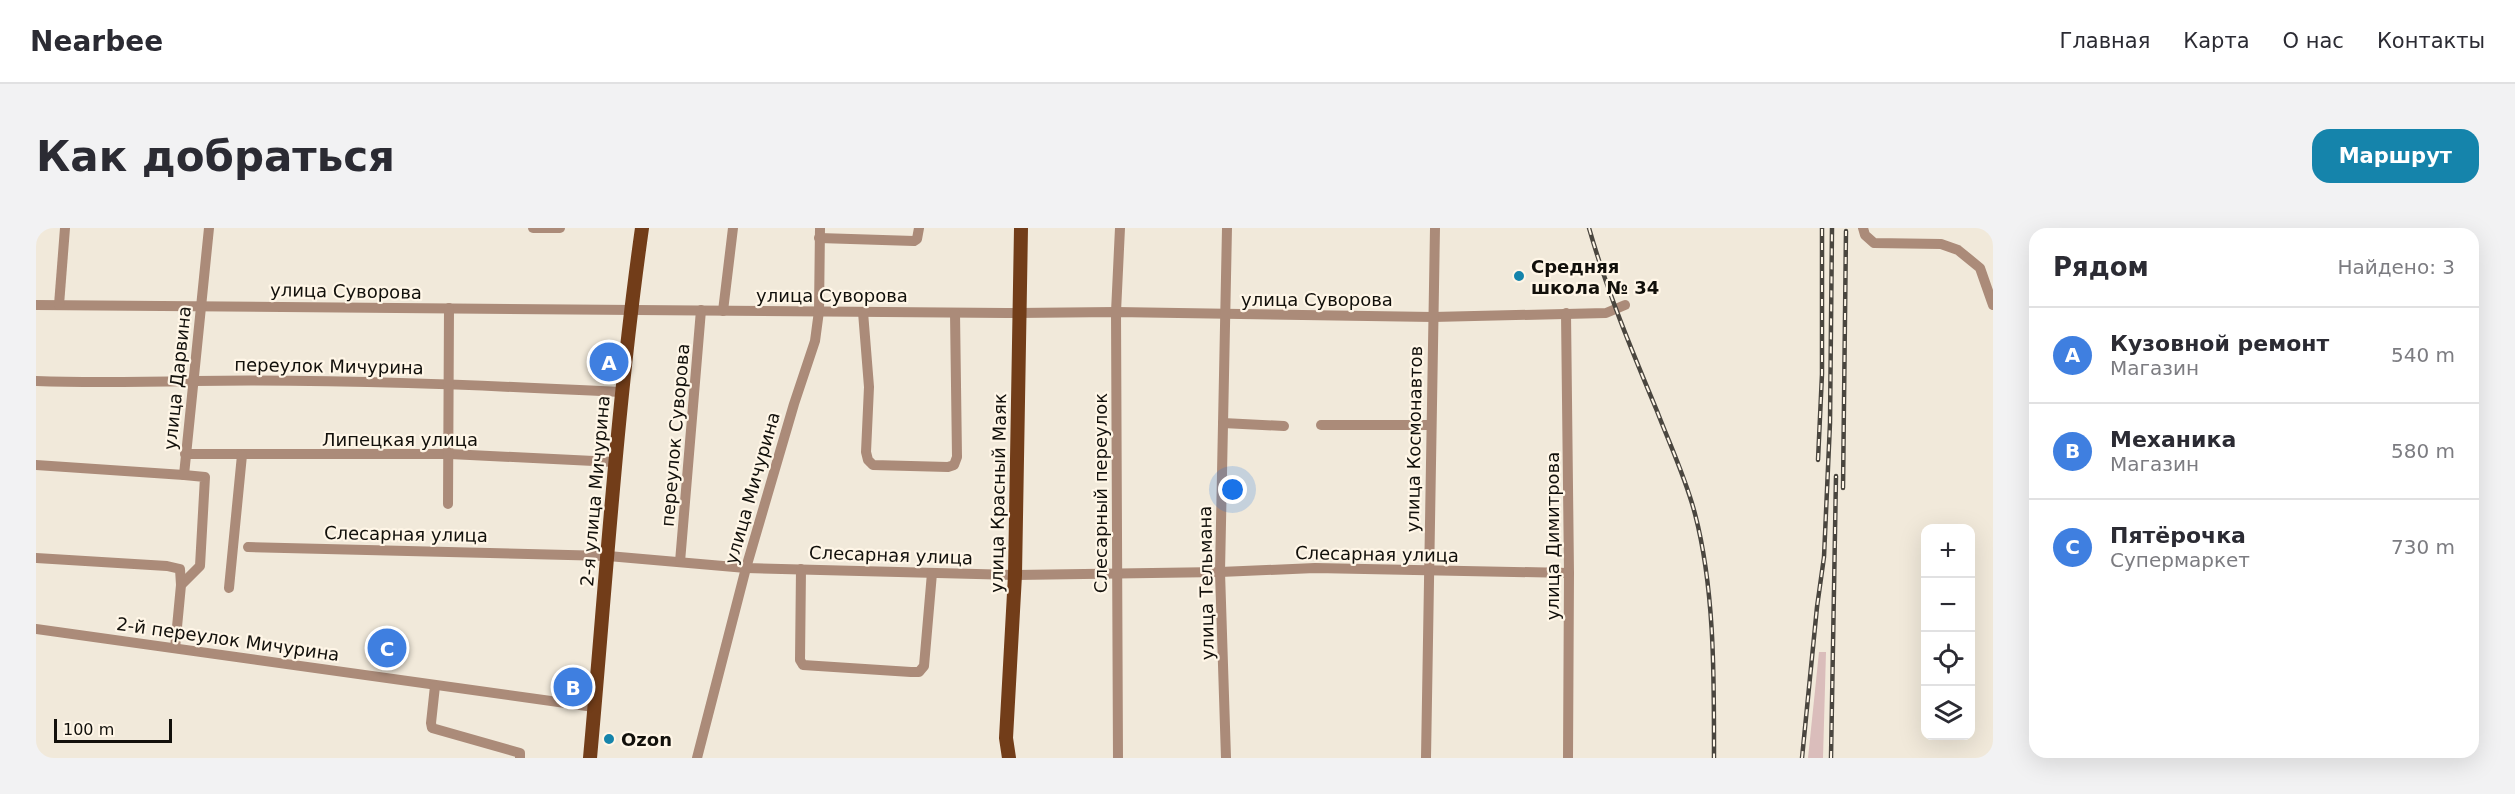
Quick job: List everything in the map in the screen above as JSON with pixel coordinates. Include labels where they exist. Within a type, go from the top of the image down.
[{"type":"main road","name":"2-я улица Мичурина","points":[[590,758],[614,462],[642,228]]},
{"type":"main road","name":"улица Красный Маяк","points":[[1009,758],[1006,738],[1015,575],[1022,228]]},
{"type":"street","points":[[59,305],[65,228]]},
{"type":"street","name":"улица Дарвина","points":[[205,477],[184,475],[209,228]]},
{"type":"street","points":[[533,228],[560,228]]},
{"type":"street","points":[[723,310],[733,228]]},
{"type":"street","points":[[820,233],[914,242],[917,239],[919,228]]},
{"type":"street","name":"Слесарный переулок","points":[[1118,758],[1116,312],[1120,228]]},
{"type":"street","name":"улица Тельмана","points":[[1226,758],[1220,572],[1227,228]]},
{"type":"street","name":"улица Космонавтов","points":[[1426,758],[1435,228]]},
{"type":"street","points":[[1863,228],[1865,235],[1874,243],[1941,244],[1958,250],[1980,268],[1993,305]]},
{"type":"street","name":"улица Мичурина","points":[[697,757],[746,568],[815,341],[819,311],[820,233]]},
{"type":"street","name":"улица Суворова","points":[[36,305],[955,313],[1116,312],[1433,317],[1606,313],[1625,305]]},
{"type":"street","points":[[448,504],[449,308]]},
{"type":"street","name":"переулок Суворова","points":[[680,562],[701,310]]},
{"type":"street","points":[[862,312],[869,387],[866,452],[868,460],[873,465],[948,467],[954,465],[957,457],[955,313]]},
{"type":"street","name":"улица Димитрова","points":[[1566,314],[1569,573],[1568,758]]},
{"type":"street","name":"переулок Мичурина","points":[[36,381],[115,384],[193,381],[450,384],[621,392]]},
{"type":"street","points":[[1223,423],[1284,426]]},
{"type":"street","points":[[1322,426],[1431,425]]},
{"type":"street","name":"Липецкая улица","points":[[185,454],[450,454],[614,462]]},
{"type":"street","points":[[182,585],[200,567],[207,455]]},
{"type":"street","points":[[229,588],[242,455]]},
{"type":"street","points":[[36,465],[184,475]]},
{"type":"street","name":"Слесарная улица","points":[[248,547],[608,556],[746,568],[1015,575],[1315,568],[1569,573]]},
{"type":"street","points":[[36,558],[167,566],[180,569],[182,585],[175,648]]},
{"type":"street","points":[[801,569],[800,660],[803,665],[911,672],[919,672],[924,666],[932,573]]},
{"type":"street","name":"2-й переулок Мичурина","points":[[36,629],[594,707]]},
{"type":"street","points":[[435,686],[432,728],[520,753],[520,758]]},
{"type":"shaded area","points":[[1819,652],[1826,652],[1823,758],[1808,758]]},
{"type":"railway","points":[[1589,228],[1629,343],[1678,462],[1702,543],[1712,635],[1714,758]]},
{"type":"railway","points":[[1818,460],[1822,374],[1822,228]]},
{"type":"railway","points":[[1802,758],[1824,557],[1830,423],[1832,228]]},
{"type":"railway","points":[[1843,488],[1846,231]]},
{"type":"railway","points":[[1831,758],[1836,476]]},
{"type":"place","name":"Средняя школа № 34","points":[[1519,276]]},
{"type":"place","name":"Кузовной ремонт","points":[[609,362]]},
{"type":"place","name":"Пятёрочка","points":[[387,648]]},
{"type":"place","name":"Механика","points":[[573,687]]},
{"type":"place","name":"Ozon","points":[[609,739]]}]
